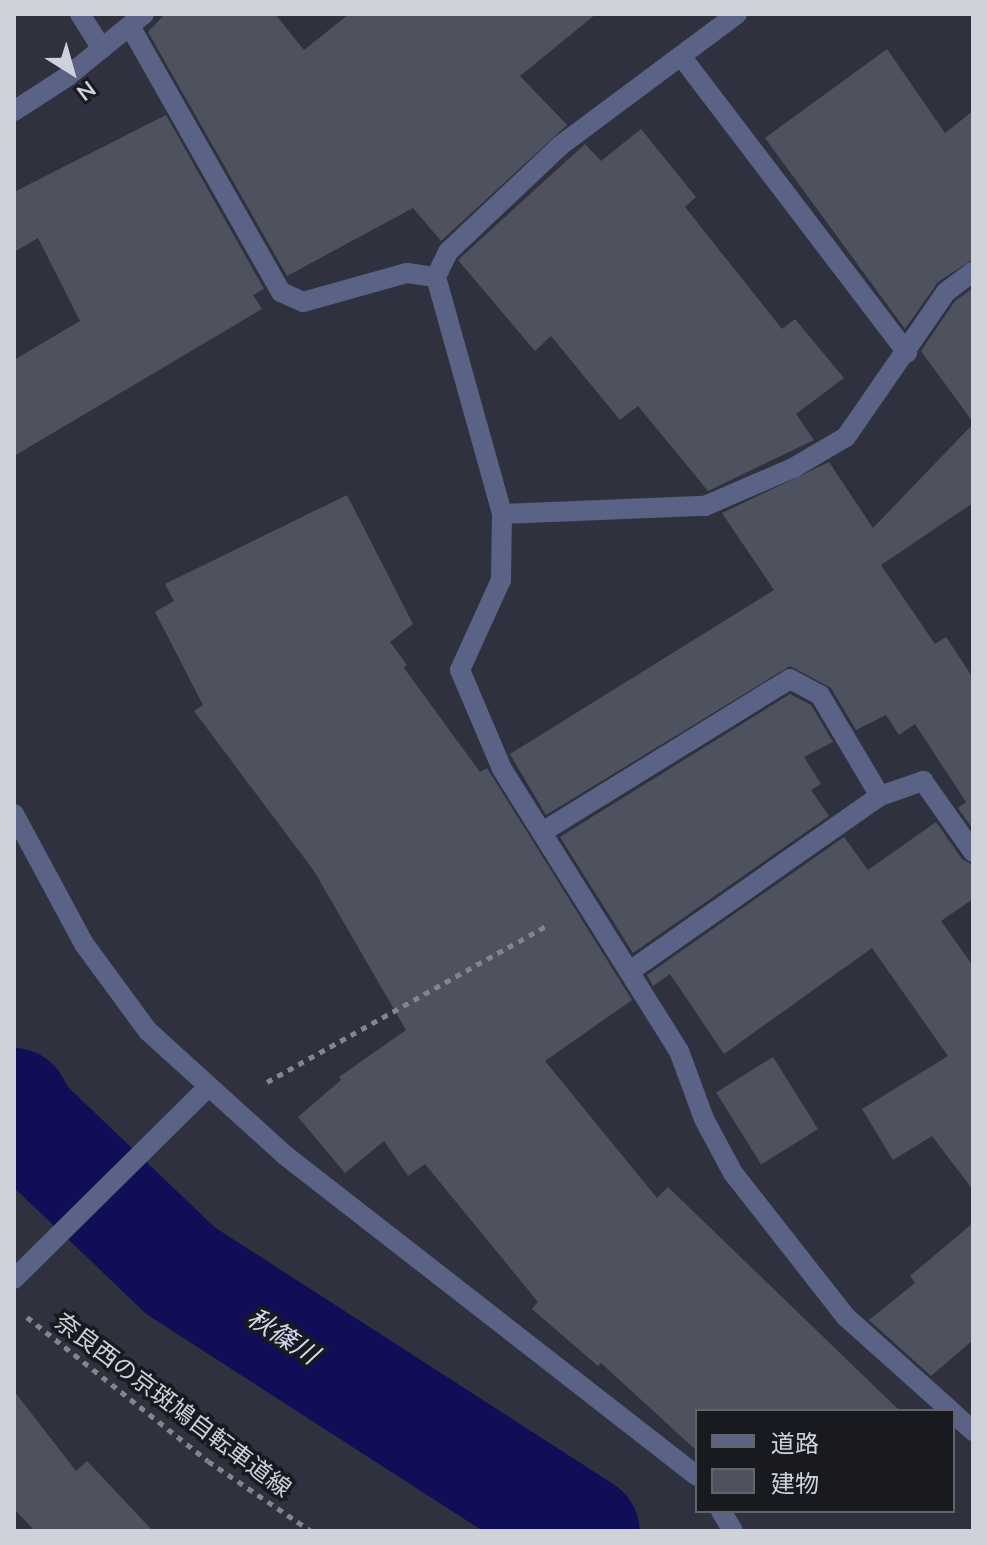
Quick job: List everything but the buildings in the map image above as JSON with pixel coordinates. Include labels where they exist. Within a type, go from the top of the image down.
[{"type":"street","points":[[80,14],[102,49]]},
{"type":"street","points":[[737,14],[560,146],[448,252],[436,277],[502,514],[501,580],[460,670],[502,769],[544,831],[679,1051],[704,1119],[733,1173],[846,1317],[949,1409]]},
{"type":"street","points":[[14,111],[137,21],[281,292],[303,302],[407,273],[436,277]]},
{"type":"street","points":[[681,56],[907,353]]},
{"type":"street","points":[[502,514],[705,506],[793,468],[846,437],[907,353],[946,292],[973,272]]},
{"type":"street","points":[[544,831],[790,679],[820,695],[880,796]]},
{"type":"street","points":[[630,971],[880,796],[923,781],[973,852]]},
{"type":"street","points":[[14,814],[84,944],[148,1031],[204,1092],[226,1104],[695,1474]]},
{"type":"street","points":[[14,1279],[204,1092]]},
{"type":"street","points":[[955,1415],[973,1431]]},
{"type":"street","points":[[722,1513],[733,1531]]},
{"type":"path","points":[[226,1104],[588,903]]},
{"type":"path","name":"奈良西の京斑鳩自転車道線","points":[[14,1306],[208,1461],[311,1531]]},
{"type":"waterway","name":"秋篠川","points":[[14,1103],[24,1121],[181,1271],[584,1531]]}]
